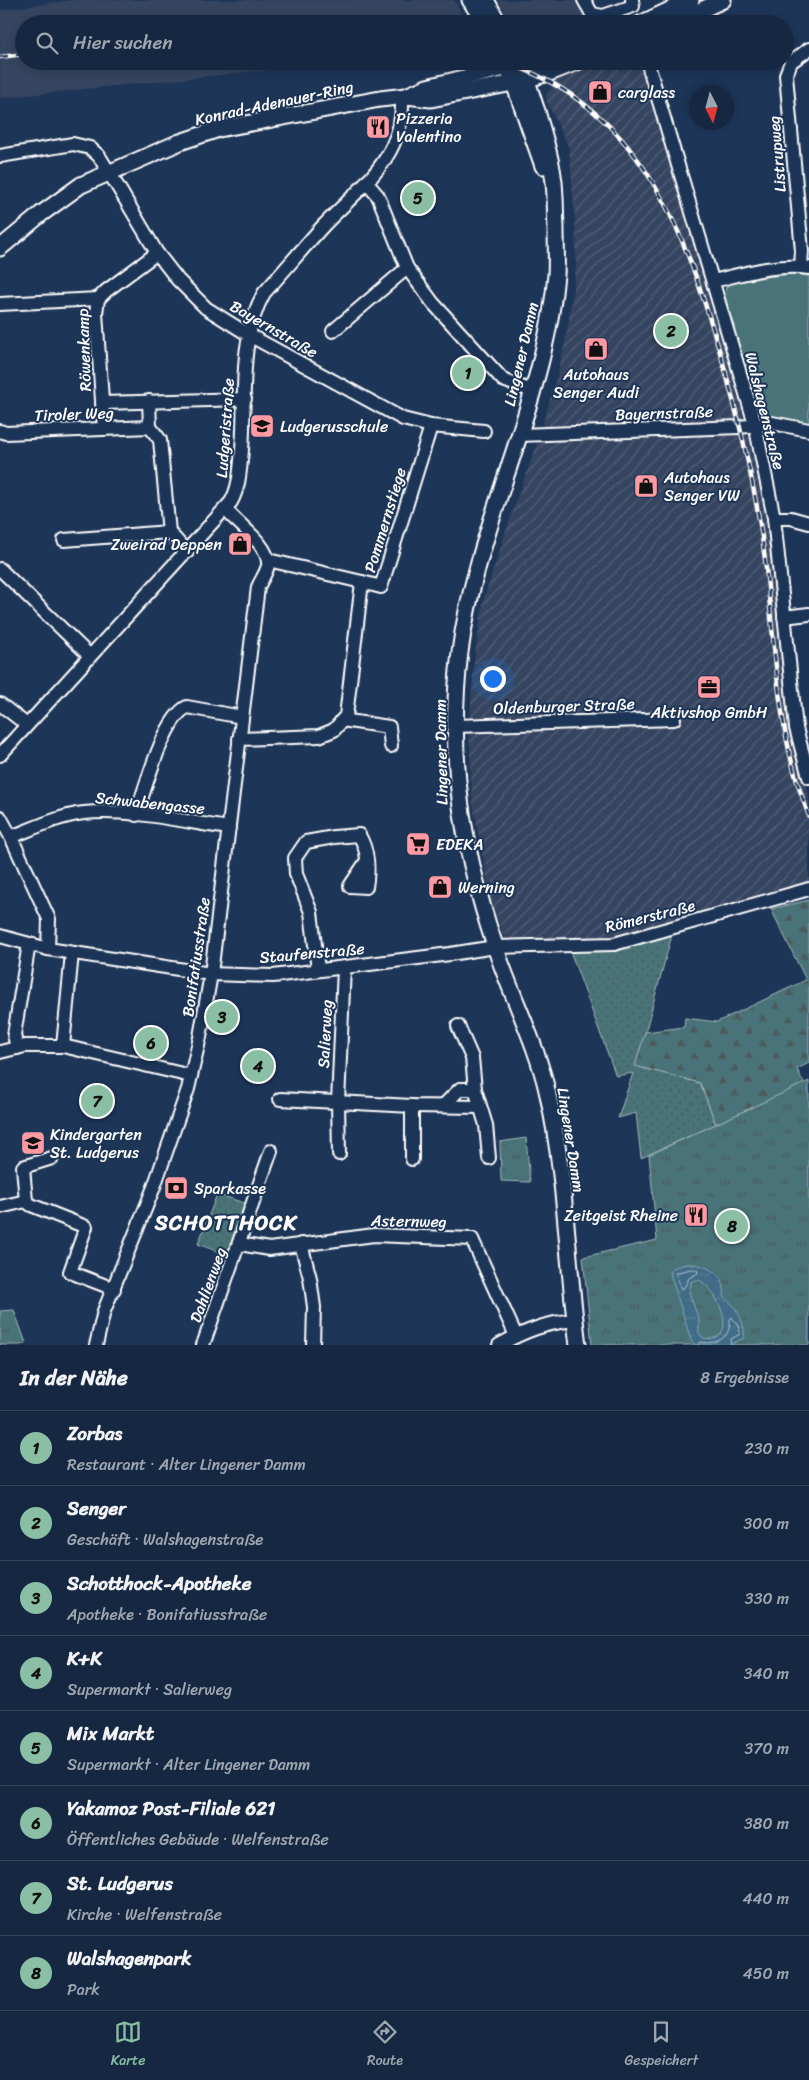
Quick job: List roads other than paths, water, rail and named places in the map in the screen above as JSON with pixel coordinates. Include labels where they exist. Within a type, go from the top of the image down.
[{"type":"main road","points":[[470,0],[479,15]]},
{"type":"main road","points":[[486,0],[494,15]]},
{"type":"main road","points":[[659,15],[690,0]]},
{"type":"main road","points":[[690,15],[723,0]]},
{"type":"main road","points":[[469,76],[475,70]]},
{"type":"main road","name":"Konrad-Adenauer-Ring","points":[[404,96],[427,87],[491,70]]},
{"type":"main road","name":"Lingener Damm","points":[[518,70],[520,82],[547,144],[554,177],[556,272],[550,321],[532,391],[477,562],[469,597],[460,655],[456,726],[456,774],[460,810],[471,864],[495,947],[534,1046],[548,1095],[558,1154],[578,1345]]},
{"type":"main road","name":"Konrad-Adenauer-Ring","points":[[0,248],[41,214],[81,185],[180,142],[219,129],[380,99],[404,96],[431,99],[520,82],[554,70]]},
{"type":"street","points":[[584,0],[592,14],[598,15]]},
{"type":"street","points":[[605,15],[632,3]]},
{"type":"street","name":"Listrupweg","points":[[794,60],[809,49]]},
{"type":"street","name":"Walshagenstraße","points":[[649,70],[755,424],[774,518],[796,728],[809,777]]},
{"type":"street","name":"Listrupweg","points":[[788,70],[786,75],[805,267]]},
{"type":"street","name":"Ludgeristraße","points":[[0,755],[226,510],[236,494],[239,479],[249,335],[253,317],[264,293],[323,226],[366,182],[395,144],[403,114],[404,96]]},
{"type":"street","name":"Bayernstraße","points":[[0,156],[65,145],[81,145],[90,148],[95,152],[108,172],[157,253],[178,280],[206,308],[249,335],[403,419],[431,426],[484,431]]},
{"type":"street","points":[[366,182],[378,196],[408,268],[433,303],[503,380],[532,391]]},
{"type":"street","name":"Röwenkamp","points":[[104,429],[96,313],[98,299],[157,253]]},
{"type":"street","points":[[713,281],[756,270],[805,267]]},
{"type":"street","points":[[333,332],[408,268]]},
{"type":"street","name":"Röwenkamp","points":[[0,304],[98,299]]},
{"type":"street","name":"Tiroler Weg","points":[[102,403],[245,399]]},
{"type":"street","points":[[149,401],[150,426],[160,440],[169,532],[187,552]]},
{"type":"street","name":"Bayernstraße","points":[[519,435],[740,427],[772,423],[809,430]]},
{"type":"street","name":"Tiroler Weg","points":[[0,431],[6,433],[150,426]]},
{"type":"street","name":"Pommernstiege","points":[[342,720],[346,716],[349,698],[362,582],[381,587],[431,426]]},
{"type":"street","points":[[226,510],[264,549],[268,560],[362,582]]},
{"type":"street","points":[[774,518],[791,518],[809,523]]},
{"type":"street","points":[[64,540],[169,532]]},
{"type":"street","name":"Bonifatiusstraße","points":[[96,1345],[104,1312],[172,1140],[191,1076],[200,1037],[211,974],[258,587],[267,568],[268,560]]},
{"type":"street","points":[[0,569],[90,656]]},
{"type":"street","points":[[784,617],[809,614]]},
{"type":"street","points":[[0,704],[27,725]]},
{"type":"street","points":[[136,815],[156,756],[179,710],[187,706],[242,717]]},
{"type":"street","name":"Oldenburger Straße","points":[[456,726],[674,719]]},
{"type":"street","points":[[239,739],[318,736],[334,730],[342,720],[389,727],[391,746]]},
{"type":"street","name":"Schwabengasse","points":[[11,837],[58,819],[84,813],[136,815],[229,828]]},
{"type":"street","points":[[0,817],[49,919],[48,949]]},
{"type":"street","points":[[318,970],[311,912],[296,874],[295,858],[306,842],[334,836],[359,835],[365,846],[366,862]]},
{"type":"street","name":"Römerstraße","points":[[495,947],[614,944],[809,889]]},
{"type":"street","name":"Staufenstraße","points":[[0,936],[48,949],[211,974],[273,976],[495,947]]},
{"type":"street","points":[[17,1048],[14,1035],[29,944]]},
{"type":"street","points":[[63,1046],[72,953]]},
{"type":"street","name":"Salierweg","points":[[339,1154],[338,1102],[344,968]]},
{"type":"street","points":[[458,1026],[472,1058],[475,1089],[486,1125],[489,1158]]},
{"type":"street","points":[[0,1052],[25,1046],[63,1046],[191,1076]]},
{"type":"street","points":[[443,1106],[460,1089],[475,1089]]},
{"type":"street","points":[[280,1099],[412,1106],[480,1107]]},
{"type":"street","points":[[412,1106],[412,1159]]},
{"type":"street","name":"Dahlienweg","points":[[203,1345],[271,1152]]},
{"type":"street","points":[[52,1158],[23,1167],[26,1200],[31,1205],[86,1226],[70,1272],[114,1289]]},
{"type":"street","points":[[0,1207],[26,1200]]},
{"type":"street","name":"Asternweg","points":[[240,1244],[269,1249],[374,1235],[472,1239],[516,1336]]},
{"type":"street","points":[[301,1244],[310,1278],[314,1307],[312,1345]]},
{"type":"street","points":[[499,1345],[551,1322],[575,1320]]},
{"type":"water","points":[[686,1264],[698,1265],[710,1269],[720,1277],[723,1283],[724,1297],[732,1305],[742,1321],[744,1338],[729,1345],[695,1345],[691,1340],[670,1273],[672,1268]],"holes":[[[697,1280],[704,1283],[718,1301],[722,1312],[724,1323],[722,1332],[715,1338],[703,1338],[699,1333],[699,1320],[689,1292],[692,1281]]]},
{"type":"railway","points":[[0,57],[15,55]]},
{"type":"railway","points":[[522,70],[549,82],[589,108],[621,139],[648,175],[670,214],[688,257],[719,349],[749,466],[766,565],[782,711],[793,767],[809,816]]},
{"type":"place","name":"carglass","points":[[600,92]]},
{"type":"place","name":"Pizzeria Valentino","points":[[378,127]]},
{"type":"place","name":"Mix Markt","points":[[418,198]]},
{"type":"place","name":"Senger","points":[[671,331]]},
{"type":"place","name":"Autohaus Senger Audi","points":[[596,349]]},
{"type":"place","name":"Zorbas","points":[[468,373]]},
{"type":"place","name":"Ludgerusschule","points":[[262,426]]},
{"type":"place","name":"Autohaus Senger VW","points":[[646,486]]},
{"type":"place","name":"Zweirad Deppen","points":[[240,544]]},
{"type":"place","name":"Aktivshop GmbH","points":[[709,687]]},
{"type":"place","name":"EDEKA","points":[[418,844]]},
{"type":"place","name":"Werning","points":[[440,887]]},
{"type":"place","name":"Schotthock-Apotheke","points":[[222,1017]]},
{"type":"place","name":"Yakamoz Post-Filiale 621","points":[[151,1043]]},
{"type":"place","name":"K+K","points":[[258,1066]]},
{"type":"place","name":"St. Ludgerus","points":[[97,1101]]},
{"type":"place","name":"Kindergarten St. Ludgerus","points":[[33,1143]]},
{"type":"place","name":"Sparkasse","points":[[176,1188]]},
{"type":"place","name":"Zeitgeist Rheine","points":[[696,1215]]},
{"type":"place","name":"Walshagenpark","points":[[732,1226]]},
{"type":"district","name":"SCHOTTHOCK","points":[[226,1223]]}]
